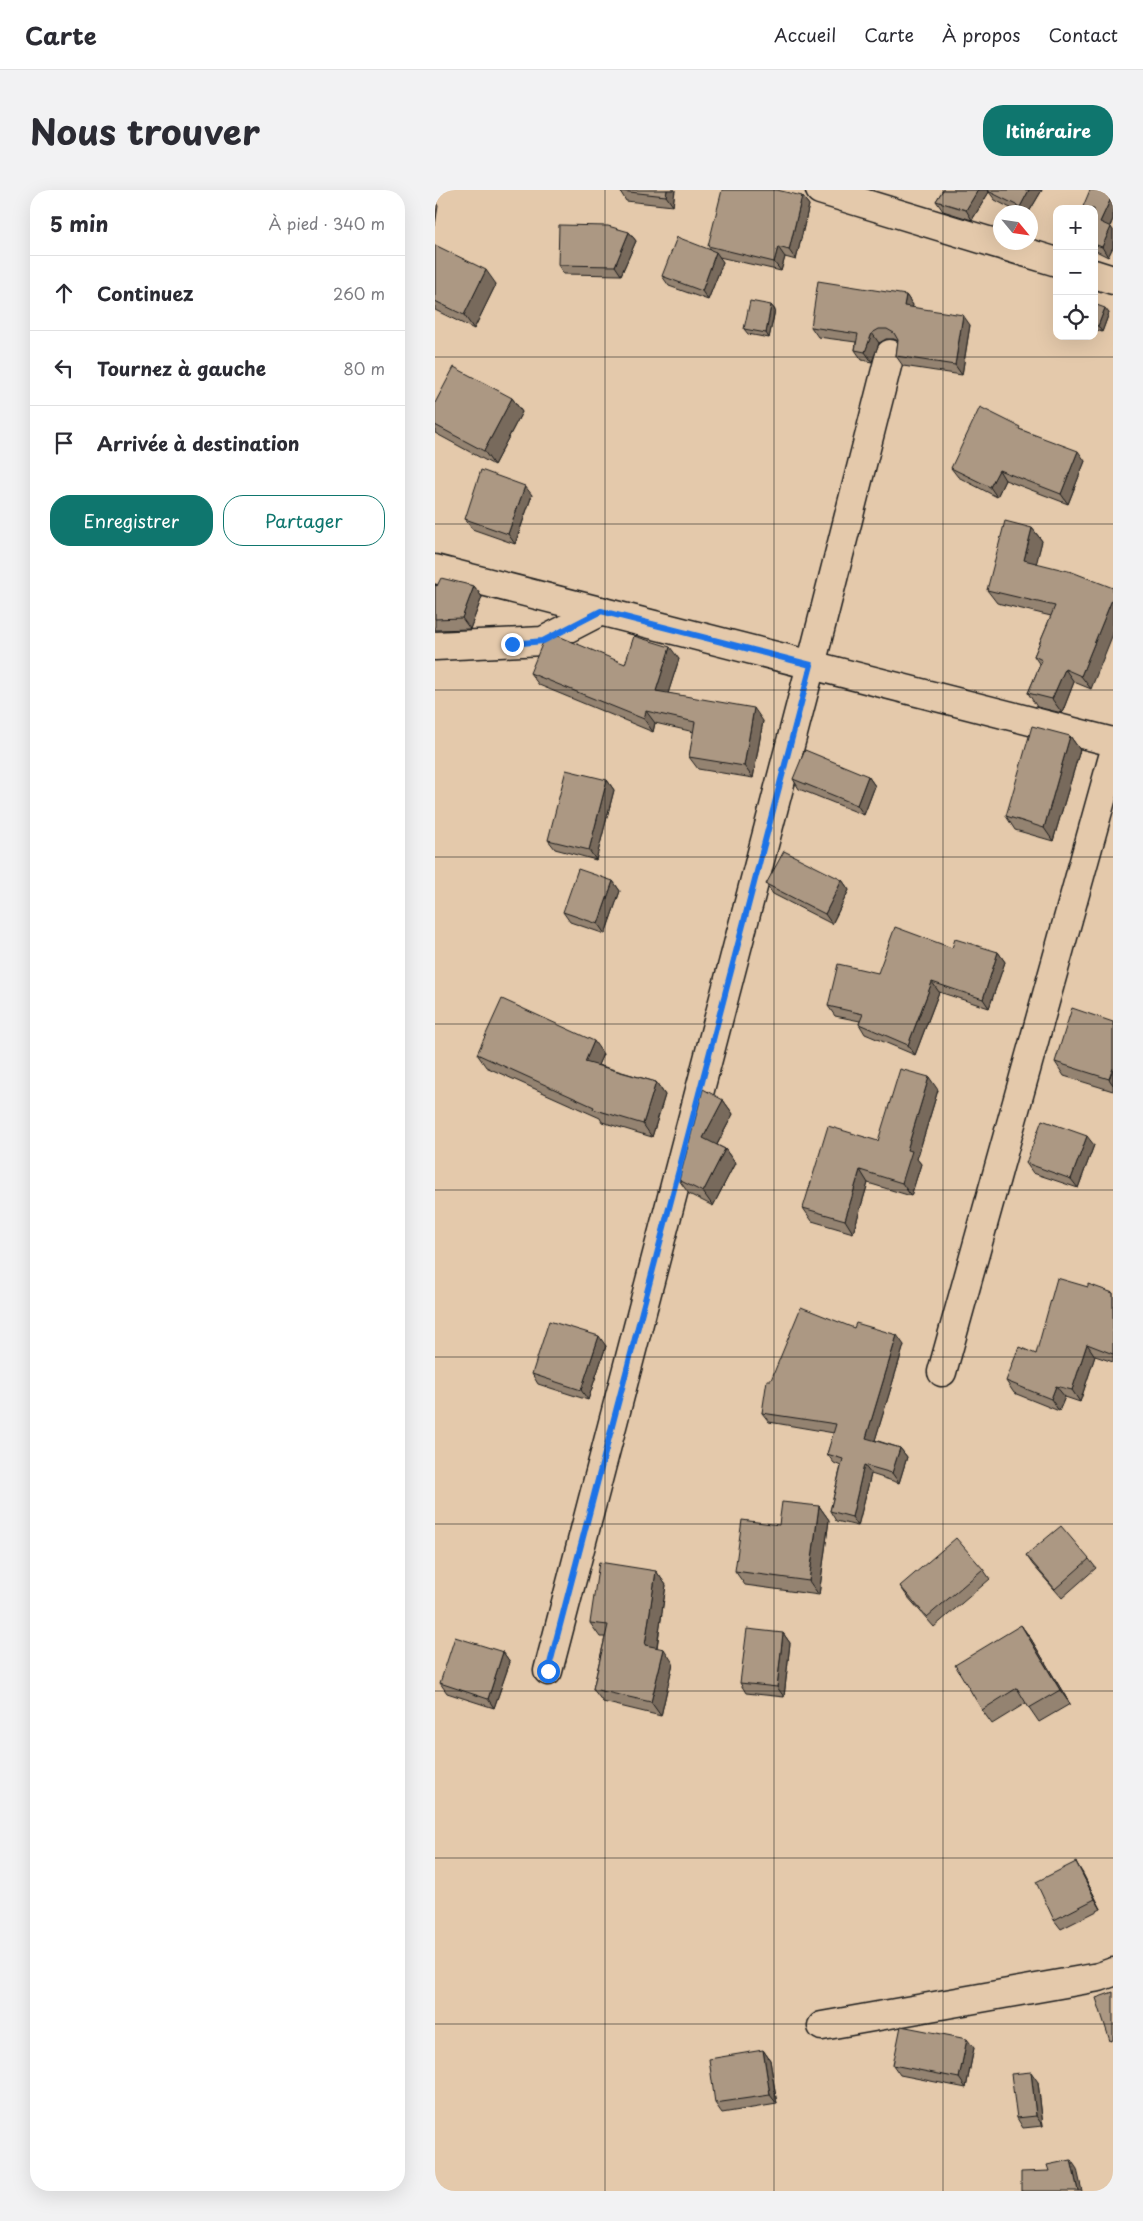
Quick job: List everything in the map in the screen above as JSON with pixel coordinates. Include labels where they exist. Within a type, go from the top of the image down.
[{"type":"street","points":[[820,190],[1053,261]]},
{"type":"street","points":[[1098,275],[1113,280]]},
{"type":"street","points":[[548,1671],[891,354]]},
{"type":"street","points":[[435,569],[1113,742]]},
{"type":"street","points":[[435,646],[543,641],[601,611]]},
{"type":"street","points":[[942,1372],[1113,757]]},
{"type":"street","points":[[822,2026],[1099,1977],[1113,1972]]},
{"type":"building","points":[[620,190],[667,190],[666,196]]},
{"type":"building","points":[[722,190],[777,190],[802,196],[789,250],[778,247],[774,262],[708,246]]},
{"type":"building","points":[[943,190],[978,190],[966,210],[936,201]]},
{"type":"building","points":[[1029,190],[1021,205],[1016,205],[988,191]]},
{"type":"building","points":[[1090,190],[1113,190],[1113,194],[1100,222],[1111,227],[1102,247],[1098,246],[1098,205],[1084,205]]},
{"type":"building","points":[[559,225],[608,226],[629,232],[615,266],[558,265]]},
{"type":"building","points":[[677,237],[716,252],[702,291],[662,276]]},
{"type":"building","points":[[435,245],[486,270],[464,315],[435,301]]},
{"type":"building","points":[[818,281],[906,295],[904,306],[963,315],[955,365],[896,356],[898,340],[894,333],[887,329],[879,329],[872,333],[865,352],[855,350],[858,334],[811,327]]},
{"type":"building","points":[[750,301],[771,305],[766,333],[744,329]]},
{"type":"building","points":[[1098,305],[1105,308],[1098,326]]},
{"type":"building","points":[[454,367],[512,398],[484,451],[435,425],[435,403]]},
{"type":"building","points":[[980,407],[1020,427],[1019,429],[1078,451],[1061,494],[999,470],[990,487],[951,468]]},
{"type":"building","points":[[481,470],[525,486],[508,534],[465,519]]},
{"type":"building","points":[[1005,521],[1032,528],[1024,560],[1072,572],[1113,588],[1113,597],[1081,676],[1065,669],[1052,699],[1028,693],[1042,660],[1034,656],[1055,606],[987,590]]},
{"type":"building","points":[[441,578],[474,586],[462,618],[435,619],[435,585],[437,586]]},
{"type":"building","points":[[556,635],[625,664],[634,636],[670,647],[656,691],[754,708],[744,766],[689,757],[695,722],[646,711],[644,719],[530,673],[543,642]]},
{"type":"building","points":[[1032,726],[1070,736],[1044,828],[1006,816]]},
{"type":"building","points":[[805,750],[868,776],[857,805],[793,779]]},
{"type":"building","points":[[566,770],[607,780],[589,850],[548,840]]},
{"type":"building","points":[[784,851],[842,880],[825,914],[766,884]]},
{"type":"building","points":[[578,869],[613,881],[598,924],[563,912]]},
{"type":"building","points":[[895,927],[952,948],[955,939],[998,952],[983,999],[932,982],[908,1045],[859,1024],[863,1014],[828,1006],[838,964],[878,973]]},
{"type":"building","points":[[502,999],[594,1041],[585,1062],[656,1082],[643,1124],[593,1109],[594,1107],[477,1054]]},
{"type":"building","points":[[1072,1008],[1113,1022],[1113,1068],[1109,1079],[1055,1062]]},
{"type":"building","points":[[900,1069],[929,1077],[907,1150],[912,1151],[902,1183],[860,1170],[845,1220],[803,1208],[828,1126],[878,1141]]},
{"type":"building","points":[[703,1089],[723,1100],[703,1138],[725,1149],[703,1192],[679,1180]]},
{"type":"building","points":[[1042,1120],[1087,1136],[1071,1179],[1026,1163]]},
{"type":"building","points":[[1057,1278],[1088,1287],[1088,1284],[1113,1293],[1113,1354],[1087,1344],[1072,1390],[1056,1386],[1051,1399],[1006,1381],[1019,1347],[1036,1354]]},
{"type":"building","points":[[801,1307],[854,1328],[856,1323],[897,1335],[866,1438],[900,1448],[892,1473],[864,1465],[852,1517],[830,1511],[843,1459],[827,1454],[836,1424],[762,1413],[767,1380],[771,1380]]},
{"type":"building","points":[[549,1321],[599,1336],[581,1390],[532,1374]]},
{"type":"building","points":[[782,1502],[819,1506],[809,1581],[735,1571],[742,1520],[779,1525]]},
{"type":"building","points":[[1061,1526],[1089,1559],[1055,1589],[1026,1555]]},
{"type":"building","points":[[956,1538],[983,1569],[927,1617],[900,1586]]},
{"type":"building","points":[[599,1562],[656,1571],[645,1645],[664,1649],[651,1702],[593,1689],[608,1625],[590,1623]]},
{"type":"building","points":[[1021,1625],[1060,1690],[1029,1708],[1017,1688],[982,1710],[955,1665]]},
{"type":"building","points":[[747,1629],[783,1633],[777,1687],[740,1683]]},
{"type":"building","points":[[455,1637],[503,1652],[488,1699],[440,1683]]},
{"type":"building","points":[[1076,1862],[1095,1899],[1054,1920],[1036,1882]]},
{"type":"building","points":[[1113,1992],[1113,2040],[1110,2041],[1096,1998]]},
{"type":"building","points":[[901,2026],[967,2039],[959,2078],[893,2065]]},
{"type":"building","points":[[763,2050],[770,2095],[715,2103],[709,2059]]},
{"type":"building","points":[[1031,2072],[1036,2116],[1017,2118],[1011,2074]]},
{"type":"building","points":[[1071,2160],[1078,2191],[1021,2191],[1021,2172],[1049,2171],[1047,2165]]},
{"type":"route","points":[[512,644],[543,641],[601,611],[811,665],[548,1671]]}]
